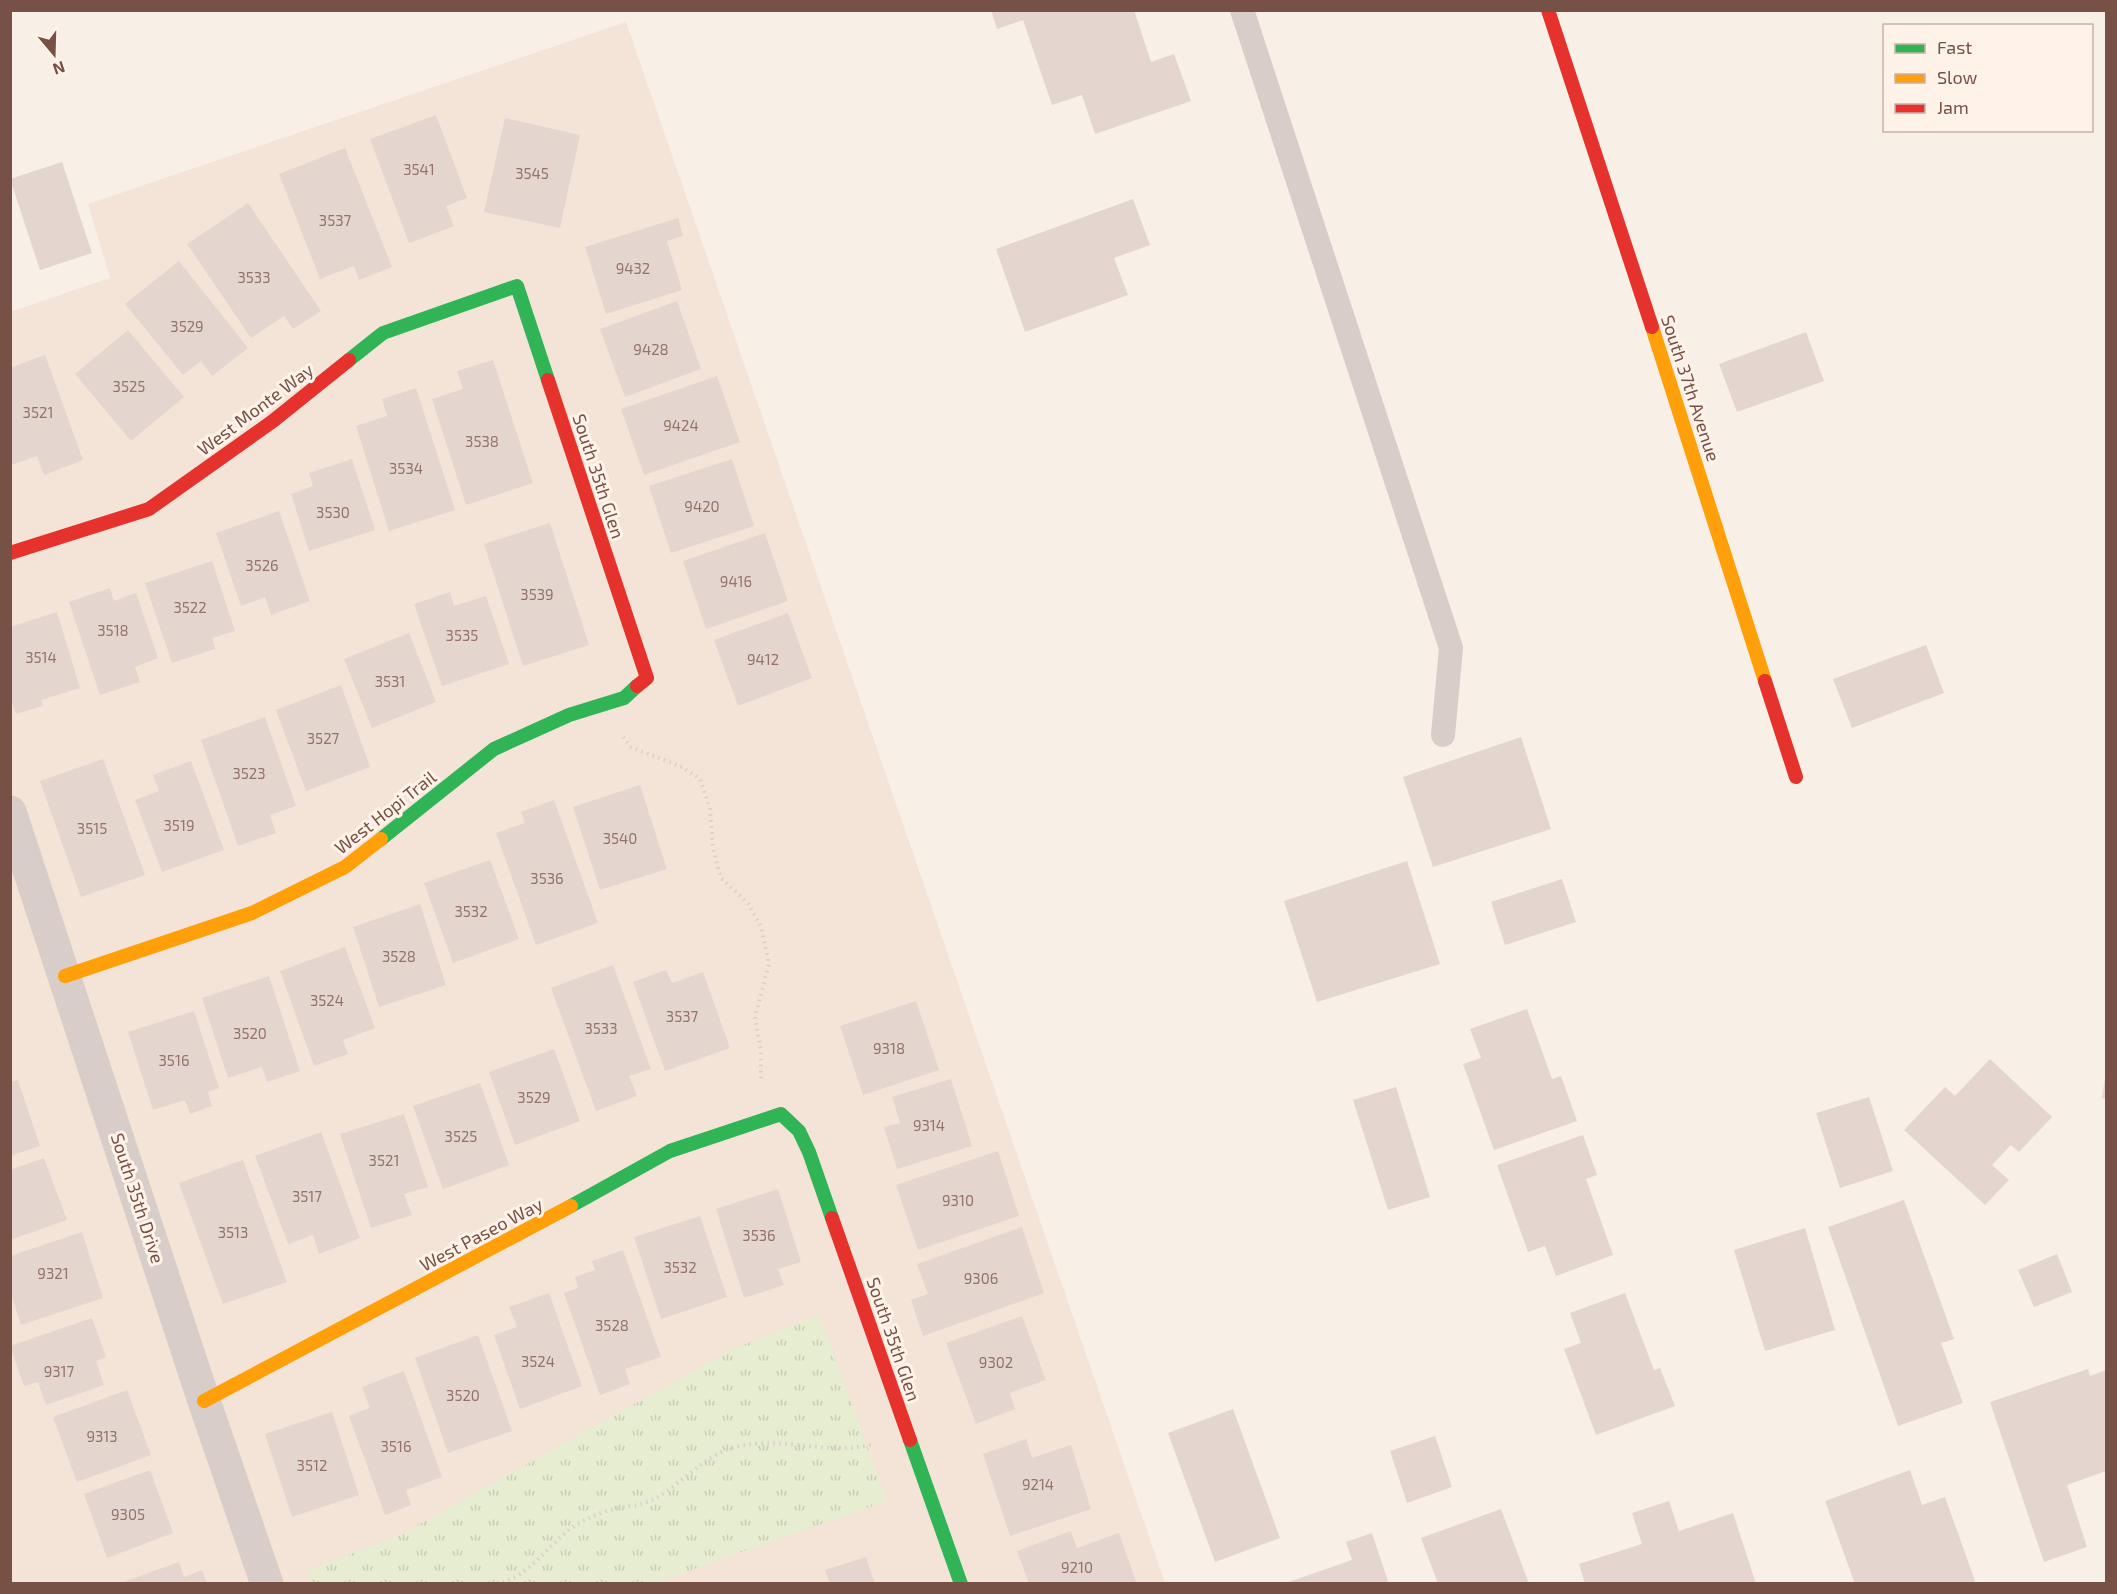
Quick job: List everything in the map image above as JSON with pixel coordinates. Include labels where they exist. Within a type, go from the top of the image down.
[{"type":"street","name":"South 37th Avenue","points":[[1548,10],[1796,777]]},
{"type":"street","name":"West Monte Way","points":[[10,553],[149,509],[273,421],[383,333],[517,286]]},
{"type":"street","name":"South 35th Glen","points":[[517,286],[647,678]]},
{"type":"street","name":"West Hopi Trail","points":[[64,976],[252,913],[345,867],[494,749],[569,715],[624,698],[647,678]]},
{"type":"street","name":"South 35th Drive","points":[[10,812],[204,1401],[267,1584]]},
{"type":"street","name":"South 35th Glen","points":[[781,1114],[799,1131],[809,1152],[961,1584]]},
{"type":"street","name":"West Paseo Way","points":[[204,1401],[510,1239],[670,1151],[781,1114]]},
{"type":"lane","points":[[1242,10],[1450,648],[1443,735]]},
{"type":"path","points":[[596,707],[631,747],[682,766],[700,779],[710,808],[713,848],[721,878],[748,903],[761,927],[769,964],[755,1017],[761,1051],[761,1120]]},
{"type":"path","points":[[497,1584],[533,1565],[570,1529],[598,1513],[645,1503],[676,1486],[703,1462],[729,1449],[768,1443],[857,1449],[909,1434]]},
{"type":"shaded area","points":[[626,22],[1165,1583],[11,1583],[10,312],[110,278],[88,204]]},
{"type":"green space","points":[[819,1315],[887,1501],[654,1583],[312,1583],[307,1570],[395,1538],[733,1349]]},
{"type":"building","points":[[991,10],[1134,10],[1151,62],[1174,54],[1191,101],[1095,134],[1082,95],[1052,105],[1023,20],[997,29]]},
{"type":"building","points":[[436,115],[467,198],[446,206],[454,226],[409,243],[370,139]]},
{"type":"building","points":[[505,118],[580,135],[560,228],[484,212]]},
{"type":"building","points":[[345,148],[392,267],[359,280],[354,266],[320,279],[279,174]]},
{"type":"building","points":[[62,162],[92,253],[40,270],[10,179]]},
{"type":"building","points":[[1133,199],[1150,245],[1114,258],[1128,295],[1025,332],[996,249]]},
{"type":"building","points":[[248,203],[321,311],[293,329],[284,316],[251,338],[187,244]]},
{"type":"building","points":[[678,218],[683,236],[667,241],[682,290],[606,314],[585,247]]},
{"type":"building","points":[[179,261],[248,348],[212,376],[201,361],[183,375],[125,304]]},
{"type":"building","points":[[677,301],[701,369],[625,397],[600,329]]},
{"type":"building","points":[[128,330],[184,397],[131,441],[75,374]]},
{"type":"building","points":[[1806,332],[1824,381],[1737,412],[1719,364]]},
{"type":"building","points":[[45,355],[83,460],[44,475],[37,456],[11,465],[10,463],[10,368]]},
{"type":"building","points":[[493,360],[533,483],[466,505],[432,399],[463,389],[457,371]]},
{"type":"building","points":[[717,376],[740,442],[644,475],[621,409]]},
{"type":"building","points":[[416,388],[455,510],[389,531],[356,426],[387,416],[382,399]]},
{"type":"building","points":[[352,459],[375,530],[309,551],[291,494],[313,486],[309,473]]},
{"type":"building","points":[[732,459],[754,526],[671,553],[649,486]]},
{"type":"building","points":[[279,511],[310,601],[271,615],[265,597],[241,606],[216,533]]},
{"type":"building","points":[[550,523],[589,645],[523,666],[484,544]]},
{"type":"building","points":[[765,533],[788,601],[706,629],[683,561]]},
{"type":"building","points":[[212,561],[235,631],[212,638],[215,649],[172,663],[145,583]]},
{"type":"building","points":[[110,588],[114,601],[136,593],[158,658],[135,667],[140,682],[100,695],[69,602]]},
{"type":"building","points":[[450,592],[454,606],[486,596],[509,664],[442,686],[414,604]]},
{"type":"building","points":[[57,612],[80,688],[41,700],[43,706],[16,714],[10,697],[10,627]]},
{"type":"building","points":[[788,613],[812,678],[738,706],[714,640]]},
{"type":"building","points":[[409,633],[436,702],[372,728],[344,659]]},
{"type":"building","points":[[1926,645],[1944,693],[1852,728],[1833,679]]},
{"type":"building","points":[[341,685],[370,767],[306,791],[276,710]]},
{"type":"building","points":[[265,717],[296,806],[270,815],[276,833],[238,846],[201,740]]},
{"type":"building","points":[[1521,737],[1551,829],[1433,867],[1403,777]]},
{"type":"building","points":[[103,759],[145,875],[81,897],[40,781]]},
{"type":"building","points":[[191,761],[224,850],[162,872],[135,800],[159,791],[153,775]]},
{"type":"building","points":[[640,785],[667,869],[600,890],[573,807]]},
{"type":"building","points":[[554,800],[598,923],[536,945],[496,833],[525,823],[521,812]]},
{"type":"building","points":[[490,860],[519,939],[453,963],[424,883]]},
{"type":"building","points":[[1407,861],[1440,964],[1317,1002],[1284,901]]},
{"type":"building","points":[[1562,879],[1576,922],[1505,945],[1491,902]]},
{"type":"building","points":[[420,904],[446,985],[379,1007],[353,927]]},
{"type":"building","points":[[345,947],[375,1028],[343,1040],[348,1054],[314,1066],[280,971]]},
{"type":"building","points":[[613,965],[651,1069],[629,1076],[637,1096],[596,1111],[551,988]]},
{"type":"building","points":[[666,970],[672,983],[703,972],[730,1048],[665,1071],[633,982]]},
{"type":"building","points":[[269,976],[300,1071],[267,1082],[262,1067],[228,1078],[202,998]]},
{"type":"building","points":[[916,1001],[939,1070],[863,1095],[840,1026]]},
{"type":"building","points":[[1527,1009],[1552,1079],[1561,1076],[1577,1121],[1494,1150],[1463,1064],[1481,1058],[1470,1029]]},
{"type":"building","points":[[194,1011],[219,1088],[208,1092],[212,1106],[190,1114],[185,1100],[153,1110],[128,1032]]},
{"type":"building","points":[[554,1049],[580,1121],[515,1145],[489,1072]]},
{"type":"building","points":[[1990,1059],[2052,1117],[2019,1152],[2011,1145],[1992,1165],[2009,1180],[1985,1205],[1904,1130],[1945,1087],[1955,1096]]},
{"type":"building","points":[[2106,1078],[2106,1099],[2102,1098]]},
{"type":"building","points":[[951,1079],[972,1146],[897,1169],[884,1127],[900,1123],[892,1097]]},
{"type":"building","points":[[18,1080],[40,1146],[10,1156],[10,1082]]},
{"type":"building","points":[[480,1083],[509,1165],[443,1189],[413,1106]]},
{"type":"building","points":[[1396,1087],[1430,1197],[1388,1210],[1353,1100]]},
{"type":"building","points":[[1869,1097],[1893,1171],[1840,1188],[1816,1113]]},
{"type":"building","points":[[404,1114],[428,1187],[404,1194],[412,1215],[371,1228],[340,1134]]},
{"type":"building","points":[[321,1132],[360,1238],[319,1254],[313,1235],[288,1244],[255,1156]]},
{"type":"building","points":[[1583,1135],[1597,1175],[1586,1179],[1613,1255],[1556,1276],[1545,1246],[1528,1252],[1497,1165]]},
{"type":"building","points":[[998,1151],[1019,1216],[918,1250],[896,1185]]},
{"type":"building","points":[[44,1158],[67,1220],[10,1240],[10,1170]]},
{"type":"building","points":[[243,1160],[287,1282],[223,1304],[179,1183]]},
{"type":"building","points":[[778,1189],[801,1262],[778,1269],[784,1285],[744,1298],[716,1209]]},
{"type":"building","points":[[1904,1200],[1954,1339],[1941,1343],[1963,1403],[1898,1426],[1828,1227]]},
{"type":"building","points":[[700,1216],[727,1297],[661,1319],[634,1237]]},
{"type":"building","points":[[1022,1227],[1044,1293],[923,1336],[911,1300],[928,1294],[917,1264]]},
{"type":"building","points":[[1805,1228],[1835,1330],[1765,1351],[1734,1250]]},
{"type":"building","points":[[82,1232],[103,1298],[21,1325],[10,1291],[10,1256]]},
{"type":"building","points":[[623,1250],[661,1357],[625,1369],[630,1384],[600,1395],[564,1293],[578,1288],[575,1277],[595,1270],[592,1261]]},
{"type":"building","points":[[2057,1254],[2072,1292],[2034,1307],[2018,1270]]},
{"type":"building","points":[[549,1293],[582,1386],[520,1409],[494,1335],[517,1327],[509,1307]]},
{"type":"building","points":[[1625,1293],[1654,1370],[1660,1368],[1675,1406],[1596,1435],[1564,1349],[1581,1343],[1570,1313]]},
{"type":"building","points":[[1022,1316],[1046,1380],[1010,1393],[1015,1409],[976,1424],[946,1343]]},
{"type":"building","points":[[92,1318],[106,1357],[96,1361],[104,1385],[46,1405],[38,1382],[24,1386],[10,1346]]},
{"type":"building","points":[[478,1335],[512,1431],[448,1453],[415,1358]]},
{"type":"building","points":[[2088,1369],[2090,1376],[2106,1370],[2106,1471],[2067,1485],[2087,1547],[2044,1562],[1990,1402]]},
{"type":"building","points":[[404,1371],[442,1477],[406,1490],[411,1505],[385,1515],[349,1416],[370,1408],[362,1387]]},
{"type":"building","points":[[127,1390],[151,1455],[77,1482],[53,1417]]},
{"type":"building","points":[[1233,1409],[1280,1538],[1215,1562],[1168,1433]]},
{"type":"building","points":[[332,1412],[359,1495],[292,1517],[265,1434]]},
{"type":"building","points":[[1435,1436],[1452,1487],[1407,1503],[1390,1451]]},
{"type":"building","points":[[1026,1439],[1032,1458],[1071,1445],[1091,1509],[1010,1536],[983,1454]]},
{"type":"building","points":[[150,1470],[173,1533],[107,1558],[84,1494]]},
{"type":"building","points":[[1910,1470],[1922,1505],[1945,1497],[1975,1581],[1969,1584],[1855,1584],[1825,1501]]},
{"type":"building","points":[[1669,1501],[1679,1531],[1733,1513],[1756,1584],[1585,1584],[1579,1564],[1642,1544],[1632,1513]]},
{"type":"building","points":[[1501,1509],[1529,1584],[1438,1584],[1421,1538]]},
{"type":"building","points":[[1071,1531],[1077,1548],[1119,1533],[1137,1584],[1029,1584],[1017,1551]]},
{"type":"building","points":[[1372,1533],[1389,1584],[1283,1584],[1352,1560],[1346,1542]]},
{"type":"building","points":[[866,1557],[875,1584],[830,1584],[825,1570]]},
{"type":"building","points":[[179,1562],[184,1577],[202,1570],[207,1584],[118,1584]]},
{"type":"traffic: fast","points":[[349,360],[383,333],[517,286],[548,380]]},
{"type":"traffic: fast","points":[[381,839],[494,749],[569,715],[624,698],[637,686]]},
{"type":"traffic: fast","points":[[571,1206],[670,1151],[781,1114],[799,1131],[809,1152],[832,1218]]},
{"type":"traffic: fast","points":[[910,1440],[961,1584]]},
{"type":"traffic: slow","points":[[1652,327],[1765,681]]},
{"type":"traffic: slow","points":[[65,976],[252,913],[345,867],[381,839]]},
{"type":"traffic: slow","points":[[204,1401],[571,1206]]},
{"type":"traffic: jam","points":[[1548,10],[1652,327]]},
{"type":"traffic: jam","points":[[10,553],[149,509],[273,421],[349,360]]},
{"type":"traffic: jam","points":[[548,380],[647,678],[637,686]]},
{"type":"traffic: jam","points":[[1765,681],[1796,777]]},
{"type":"traffic: jam","points":[[832,1218],[910,1440]]}]
